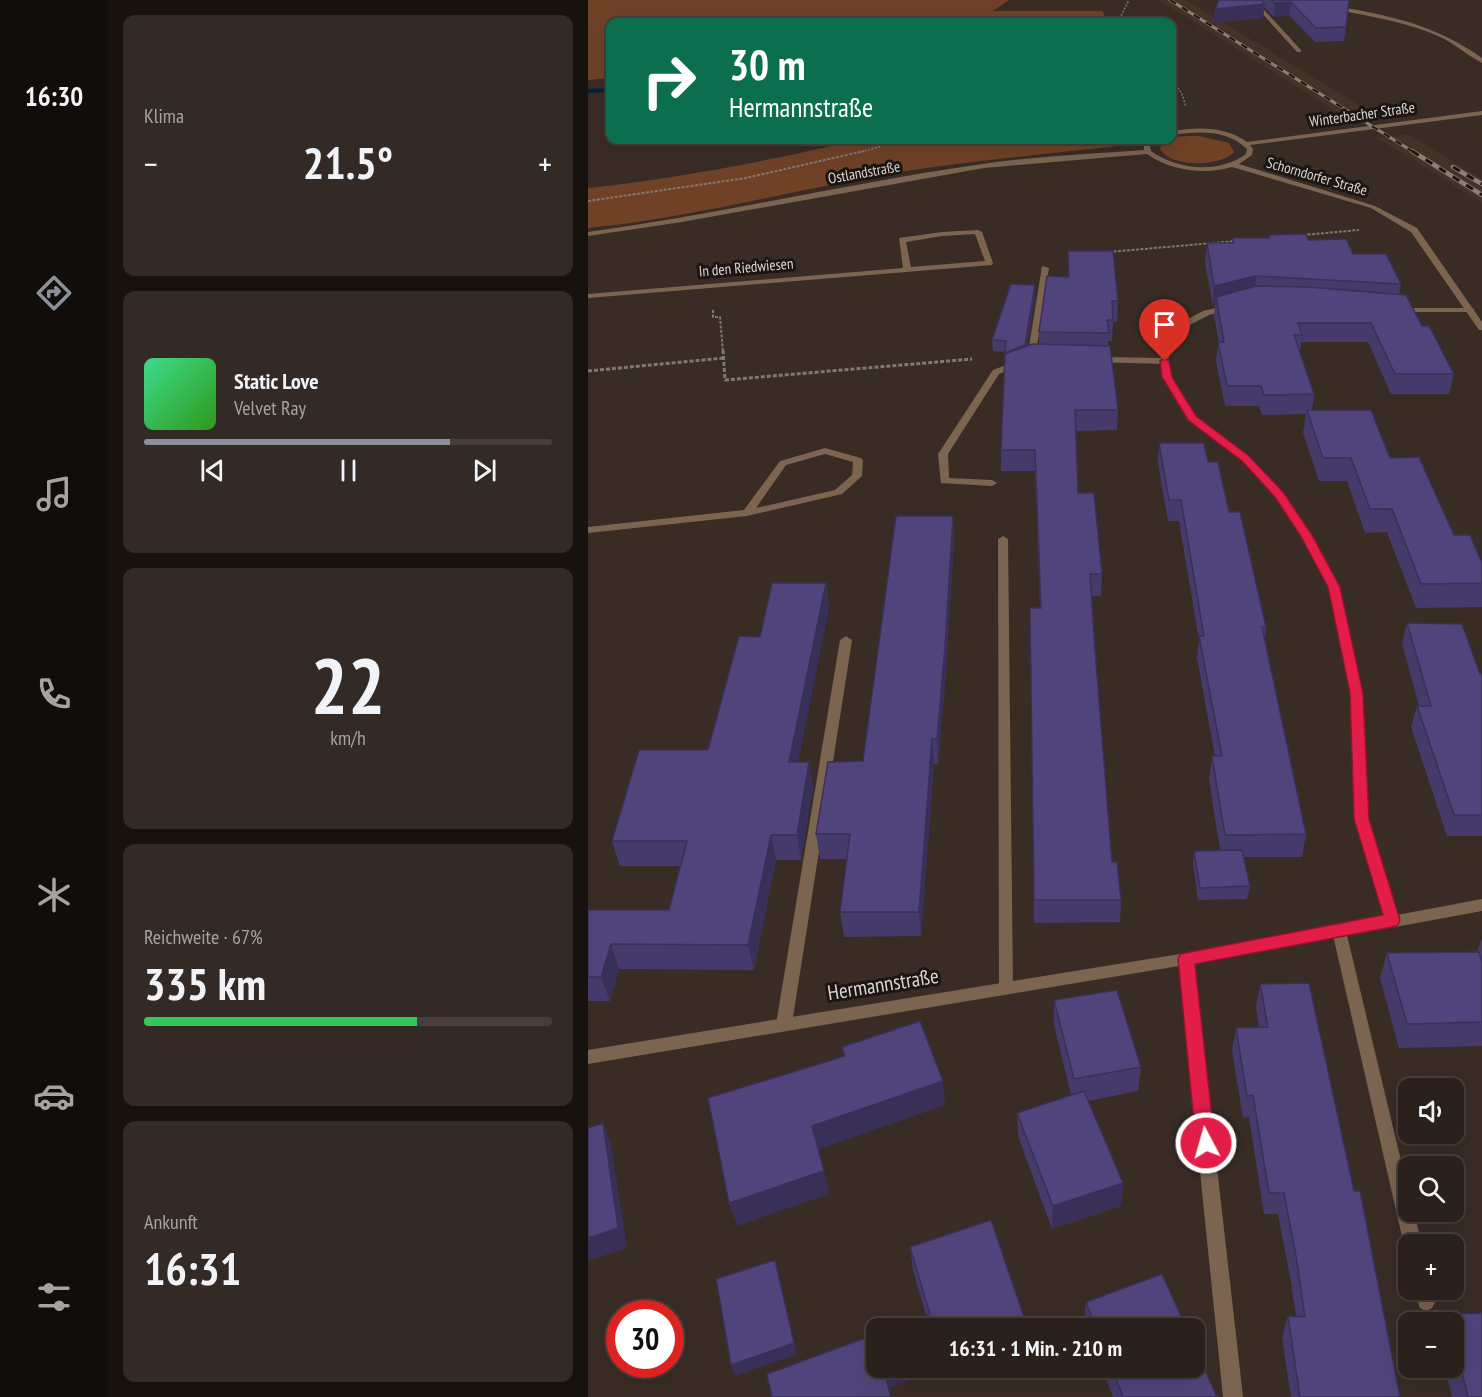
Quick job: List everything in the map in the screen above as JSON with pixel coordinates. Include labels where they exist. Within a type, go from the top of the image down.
[{"type":"street","points":[[1252,0],[1299,51]]},
{"type":"street","points":[[1328,7],[1399,21],[1428,30],[1451,40],[1482,61]]},
{"type":"street","name":"Winterbacher Straße","points":[[1246,144],[1482,112]]},
{"type":"street","points":[[1176,133],[1210,132],[1231,136],[1246,144],[1250,149],[1249,155],[1234,165]]},
{"type":"street","points":[[1148,152],[1149,144]]},
{"type":"street","name":"Ostlandstraße","points":[[588,234],[661,225],[964,168],[1055,158],[1148,152],[1155,158],[1183,167],[1219,168],[1234,165]]},
{"type":"street","name":"Schorndorfer Straße","points":[[1234,165],[1373,207],[1406,226],[1413,231],[1434,257],[1482,328]]},
{"type":"street","name":"In den Riedwiesen","points":[[588,297],[907,268],[989,263],[978,232],[942,234],[902,240],[907,268]]},
{"type":"street","points":[[1031,359],[1045,268]]},
{"type":"street","points":[[1244,303],[1206,313],[1172,331],[1165,361],[1167,377],[1192,418],[1245,458],[1279,495],[1306,535],[1334,587],[1357,693],[1362,819],[1392,920]]},
{"type":"street","points":[[1387,309],[1471,310]]},
{"type":"street","points":[[992,483],[944,481],[943,454],[996,372],[1031,359],[1042,359]]},
{"type":"street","points":[[1087,360],[1165,361]]},
{"type":"street","points":[[588,530],[747,513],[837,492],[857,476],[858,460],[825,451],[783,463],[747,513]]},
{"type":"street","points":[[1003,539],[1006,987]]},
{"type":"street","points":[[784,1024],[846,640]]},
{"type":"street","name":"Hermannstraße","points":[[588,1057],[1186,959],[1482,905]]},
{"type":"street","points":[[1339,930],[1410,1234]]},
{"type":"street","points":[[1186,959],[1233,1397]]},
{"type":"path","points":[[1120,18],[1129,0]]},
{"type":"path","points":[[588,201],[716,184],[854,156],[890,144]]},
{"type":"path","points":[[1299,235],[1406,226]]},
{"type":"path","points":[[1100,253],[1241,240]]},
{"type":"path","points":[[713,285],[713,318],[720,317],[725,380],[947,360],[1031,359]]},
{"type":"path","points":[[588,371],[724,358]]},
{"type":"shaded area","points":[[588,0],[1009,0],[993,11],[1103,11],[1104,18],[606,18],[606,78],[588,80]]},
{"type":"shaded area","points":[[1159,0],[1186,0],[1372,113],[1345,117]]},
{"type":"shaded area","points":[[1408,134],[1482,179],[1482,203],[1378,138]]},
{"type":"shaded area","points":[[1199,136],[1229,143],[1234,152],[1218,161],[1207,163],[1184,162],[1165,155],[1160,148],[1163,144],[1176,144],[1176,137]]},
{"type":"shaded area","points":[[840,144],[1123,144],[892,173],[691,213],[588,228],[588,188],[724,168]]},
{"type":"building","points":[[1219,0],[1261,0],[1265,4],[1215,9]]},
{"type":"building","points":[[1272,0],[1349,0],[1346,27],[1316,28],[1291,2],[1275,3]]},
{"type":"building","points":[[1306,234],[1308,240],[1346,239],[1353,254],[1386,254],[1401,284],[1256,276],[1214,286],[1207,243],[1234,243],[1232,238],[1270,238],[1269,235]]},
{"type":"building","points":[[1068,251],[1113,251],[1118,301],[1112,301],[1113,320],[1107,320],[1109,333],[1039,332],[1047,276],[1069,277]]},
{"type":"building","points":[[1011,284],[1035,285],[1025,345],[1005,353],[1006,341],[992,340]]},
{"type":"building","points":[[1256,286],[1307,287],[1406,295],[1422,326],[1429,326],[1454,374],[1395,374],[1371,323],[1298,323],[1302,335],[1294,335],[1314,394],[1264,395],[1261,386],[1227,386],[1218,342],[1224,342],[1216,297]]},
{"type":"building","points":[[1032,344],[1110,346],[1118,410],[1075,410],[1078,493],[1094,493],[1102,574],[1090,574],[1112,862],[1117,862],[1121,900],[1034,900],[1030,608],[1041,608],[1035,450],[1001,450],[1005,354]]},
{"type":"building","points":[[1307,410],[1371,410],[1390,458],[1419,457],[1454,535],[1470,535],[1482,563],[1482,583],[1421,584],[1392,509],[1370,509],[1351,458],[1323,458]]},
{"type":"building","points":[[1159,443],[1204,443],[1208,462],[1218,462],[1229,512],[1240,512],[1266,627],[1262,627],[1306,834],[1225,835],[1212,756],[1222,756],[1199,636],[1204,636],[1181,500],[1169,500]]},
{"type":"building","points":[[896,516],[953,516],[945,647],[937,739],[932,739],[919,912],[840,912],[850,834],[816,834],[828,762],[863,761]]},
{"type":"building","points":[[772,583],[826,583],[789,762],[809,762],[797,835],[771,835],[748,945],[611,944],[601,977],[588,977],[588,910],[669,910],[687,841],[612,841],[639,750],[708,750],[739,636],[760,637]]},
{"type":"building","points":[[1407,623],[1462,624],[1480,674],[1482,674],[1482,815],[1454,815],[1417,706],[1431,706]]},
{"type":"building","points":[[1242,850],[1250,886],[1200,888],[1194,851]]},
{"type":"building","points":[[1479,952],[1482,962],[1482,1022],[1407,1024],[1387,953]]},
{"type":"building","points":[[1309,983],[1354,1191],[1360,1191],[1400,1397],[1300,1397],[1288,1316],[1305,1317],[1296,1256],[1284,1193],[1269,1193],[1253,1095],[1247,1096],[1236,1028],[1268,1027],[1260,984]]},
{"type":"building","points":[[1117,990],[1141,1067],[1074,1079],[1054,1000]]},
{"type":"building","points":[[920,1021],[943,1081],[812,1126],[824,1171],[729,1203],[708,1098],[845,1056],[842,1047]]},
{"type":"building","points":[[1084,1091],[1123,1183],[1053,1206],[1017,1113]]},
{"type":"building","points":[[603,1123],[618,1228],[588,1238],[588,1128]]},
{"type":"building","points":[[991,1220],[1024,1317],[919,1318],[930,1314],[910,1247]]},
{"type":"building","points":[[775,1260],[794,1343],[731,1365],[716,1279]]},
{"type":"building","points":[[1162,1274],[1182,1318],[1092,1318],[1086,1302]]},
{"type":"building","points":[[1482,1313],[1482,1397],[1468,1397],[1463,1378],[1464,1314]]},
{"type":"building","points":[[866,1338],[866,1378],[886,1378],[891,1397],[772,1397],[767,1374]]},
{"type":"building","points":[[1205,1370],[1217,1397],[1123,1397],[1116,1378],[1205,1378]]},
{"type":"waterway","points":[[588,91],[606,90]]},
{"type":"railway","points":[[1170,0],[1415,153]]},
{"type":"railway","points":[[1412,151],[1482,195]]},
{"type":"railway","points":[[1453,167],[1482,184]]},
{"type":"route","points":[[1165,361],[1167,377],[1192,418],[1245,458],[1279,495],[1306,535],[1334,587],[1357,693],[1362,819],[1392,920],[1186,959],[1206,1143]]}]
